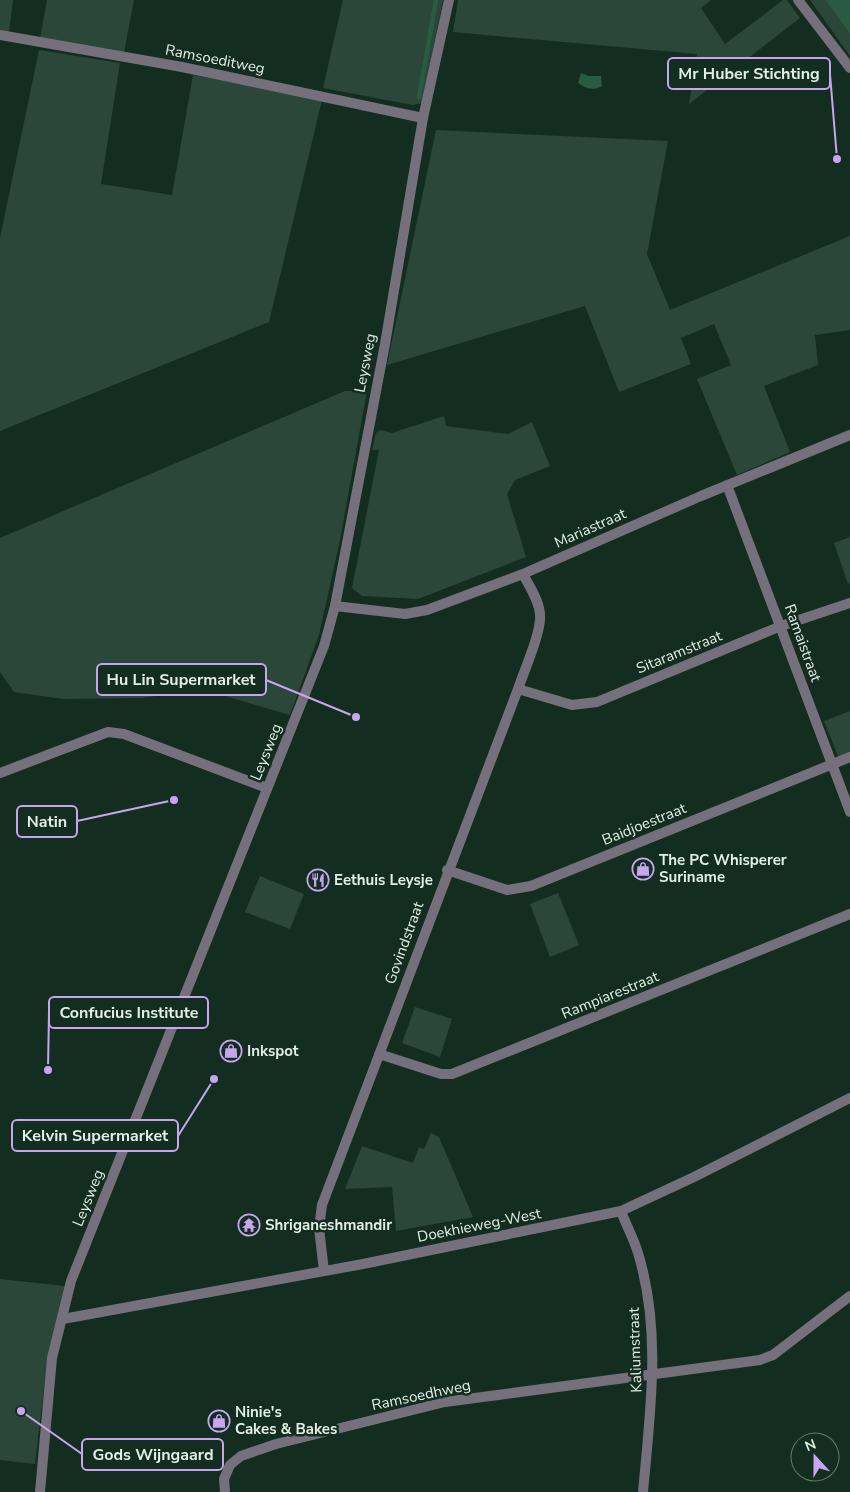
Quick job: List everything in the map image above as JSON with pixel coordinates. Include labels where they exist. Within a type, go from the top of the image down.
[{"type":"street","name":"Leysweg","points":[[40,1492],[52,1358],[71,1281],[324,646],[335,606],[384,344],[423,118],[449,0]]},
{"type":"street","points":[[798,0],[850,68]]},
{"type":"street","name":"Ramsoeditweg","points":[[0,35],[182,67],[423,118]]},
{"type":"street","name":"Mariastraat","points":[[335,606],[404,614],[427,610],[523,574],[727,485],[850,435]]},
{"type":"street","name":"Ramaistraat","points":[[727,485],[850,812]]},
{"type":"street","name":"Govindstraat","points":[[324,1271],[318,1228],[322,1205],[447,870],[518,689],[539,626],[540,614],[523,574]]},
{"type":"street","name":"Sitaramstraat","points":[[518,689],[572,705],[591,703],[781,626],[850,603]]},
{"type":"street","points":[[0,773],[108,732],[124,734],[267,788]]},
{"type":"street","name":"Baidjoestraat","points":[[447,870],[507,890],[531,886],[850,757]]},
{"type":"street","name":"Rampiarestraat","points":[[379,1054],[441,1074],[452,1074],[850,914]]},
{"type":"street","name":"Doekhieweg-West","points":[[62,1319],[324,1271],[620,1211],[694,1177],[850,1098]]},
{"type":"street","name":"Kaliumstraat","points":[[620,1211],[638,1253],[648,1298],[653,1373],[644,1492]]},
{"type":"street","points":[[653,1373],[766,1358],[850,1296]]},
{"type":"street","name":"Ramsoedhweg","points":[[225,1492],[224,1479],[230,1465],[241,1456],[276,1444],[446,1402],[653,1373]]},
{"type":"shaded area","points":[[0,0],[13,0],[9,33],[0,31]]},
{"type":"shaded area","points":[[47,0],[134,0],[124,53],[40,39]]},
{"type":"shaded area","points":[[343,0],[443,0],[422,103],[413,105],[323,88]]},
{"type":"shaded area","points":[[458,0],[711,0],[701,8],[725,44],[783,0],[787,0],[800,18],[689,104],[697,54],[453,32]]},
{"type":"shaded area","points":[[810,0],[825,0],[850,34],[850,56]]},
{"type":"shaded area","points":[[825,0],[850,0],[850,34]]},
{"type":"shaded area","points":[[39,50],[120,63],[101,184],[172,195],[193,75],[322,100],[269,322],[0,431],[0,238]]},
{"type":"shaded area","points":[[581,73],[589,76],[601,76],[602,86],[593,89],[581,85],[578,83]]},
{"type":"shaded area","points":[[436,130],[668,141],[647,254],[670,310],[850,236],[850,330],[815,335],[818,365],[764,386],[790,452],[737,475],[697,379],[731,365],[714,324],[681,338],[691,364],[619,392],[585,306],[387,365]]},
{"type":"shaded area","points":[[345,391],[367,391],[340,540],[319,635],[290,715],[201,689],[142,698],[63,699],[14,692],[0,672],[0,538]]},
{"type":"shaded area","points":[[444,416],[446,426],[508,434],[532,422],[550,466],[515,480],[507,494],[526,557],[418,599],[362,596],[352,588],[379,450],[372,450],[376,433],[380,430],[392,433]]},
{"type":"shaded area","points":[[850,537],[850,583],[848,584],[834,543]]},
{"type":"shaded area","points":[[850,711],[850,752],[838,756],[824,721]]},
{"type":"shaded area","points":[[260,876],[304,894],[290,929],[245,912]]},
{"type":"shaded area","points":[[558,893],[579,945],[550,957],[530,904]]},
{"type":"shaded area","points":[[415,1007],[452,1019],[440,1057],[402,1043]]},
{"type":"shaded area","points":[[431,1133],[439,1137],[473,1217],[396,1231],[392,1187],[345,1189],[362,1146],[413,1163],[419,1147],[424,1149]]},
{"type":"shaded area","points":[[0,1279],[65,1286],[47,1362],[35,1464],[0,1460]]},
{"type":"waterway","points":[[419,97],[436,0]]},
{"type":"place","name":"Mr Huber Stichting","points":[[837,159]]},
{"type":"place","name":"Hu Lin Supermarket","points":[[356,717]]},
{"type":"place","name":"Natin","points":[[174,800]]},
{"type":"place","name":"The PC Whisperer Suriname","points":[[643,869]]},
{"type":"place","name":"Eethuis Leysje","points":[[318,880]]},
{"type":"place","name":"Inkspot","points":[[231,1051]]},
{"type":"place","name":"Confucius Institute","points":[[48,1070]]},
{"type":"place","name":"Kelvin Supermarket","points":[[214,1079]]},
{"type":"place","name":"Shriganeshmandir","points":[[249,1225]]},
{"type":"place","name":"Gods Wijngaard","points":[[21,1411]]},
{"type":"place","name":"Ninie's Cakes & Bakes","points":[[219,1421]]}]
